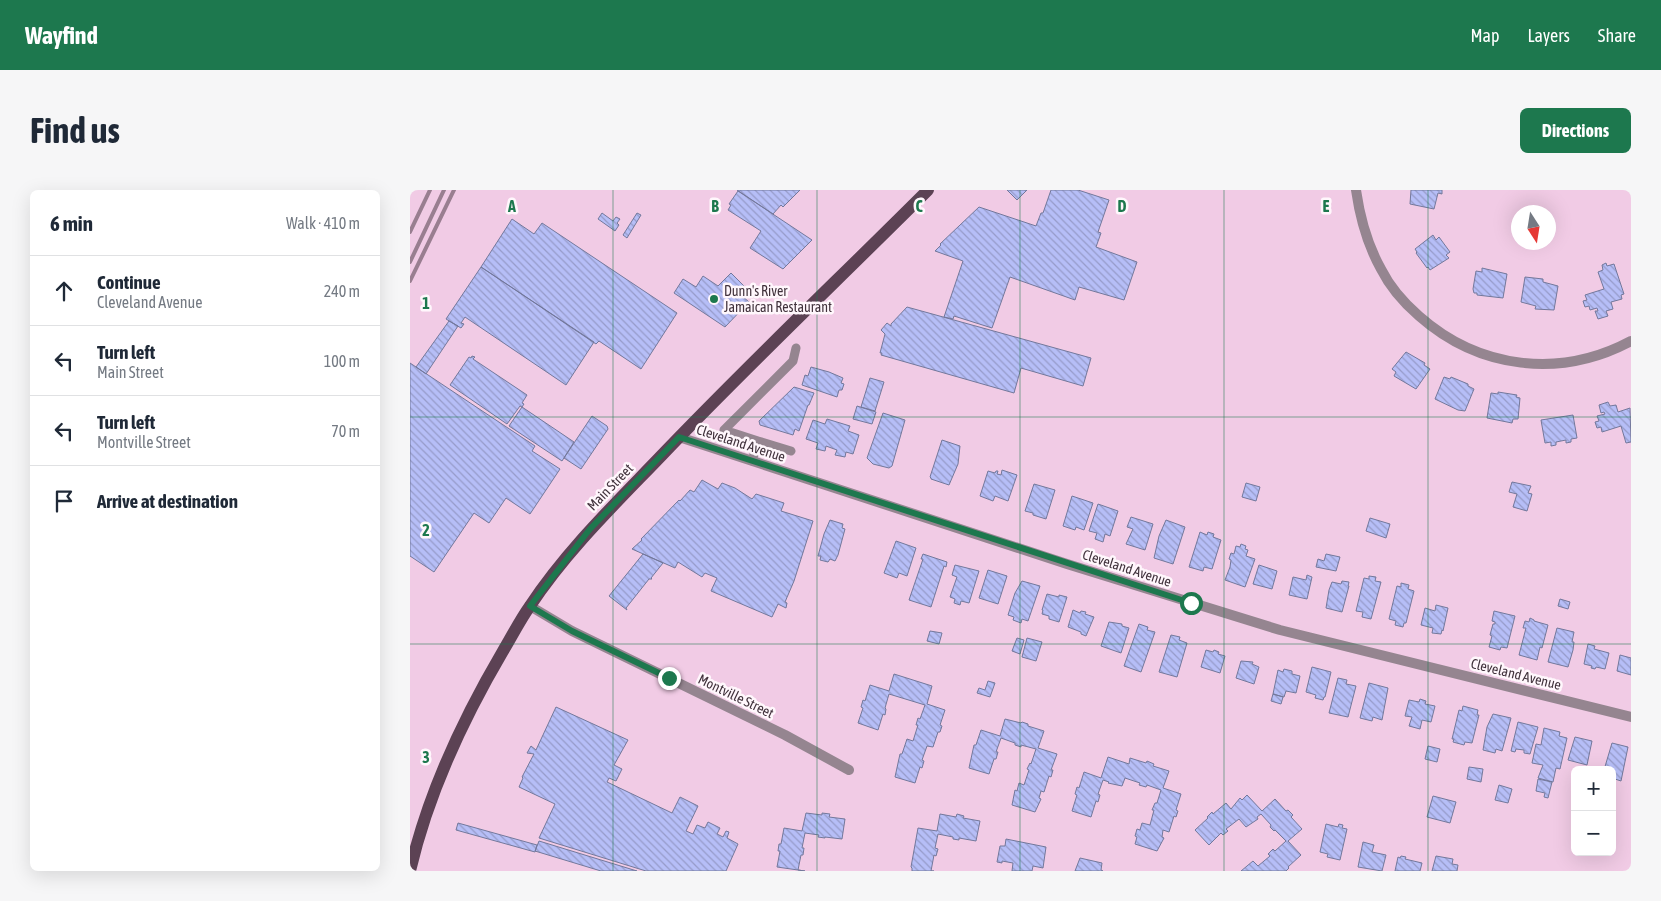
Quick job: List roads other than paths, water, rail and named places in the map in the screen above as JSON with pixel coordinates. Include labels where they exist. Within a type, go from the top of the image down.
[{"type":"main road","name":"Main Street","points":[[410,871],[434,794],[452,750],[483,686],[530,606],[590,529],[679,437],[928,190]]},
{"type":"street","points":[[1356,190],[1360,218],[1381,271],[1406,304],[1443,335],[1466,348],[1482,355],[1505,361],[1541,364],[1588,358],[1631,341]]},
{"type":"street","name":"Cleveland Avenue","points":[[679,437],[1067,564],[1280,630],[1631,717]]},
{"type":"street","name":"Montville Street","points":[[530,606],[572,631],[785,735],[849,770]]},
{"type":"lane","points":[[791,451],[724,430],[793,360],[796,348]]},
{"type":"lane","points":[[752,461],[758,440]]},
{"type":"railway","points":[[410,232],[430,190]]},
{"type":"railway","points":[[410,262],[444,190]]},
{"type":"railway","points":[[410,281],[454,190]]},
{"type":"place","name":"Dunn's River Jamaican Restaurant","points":[[714,299]]}]
